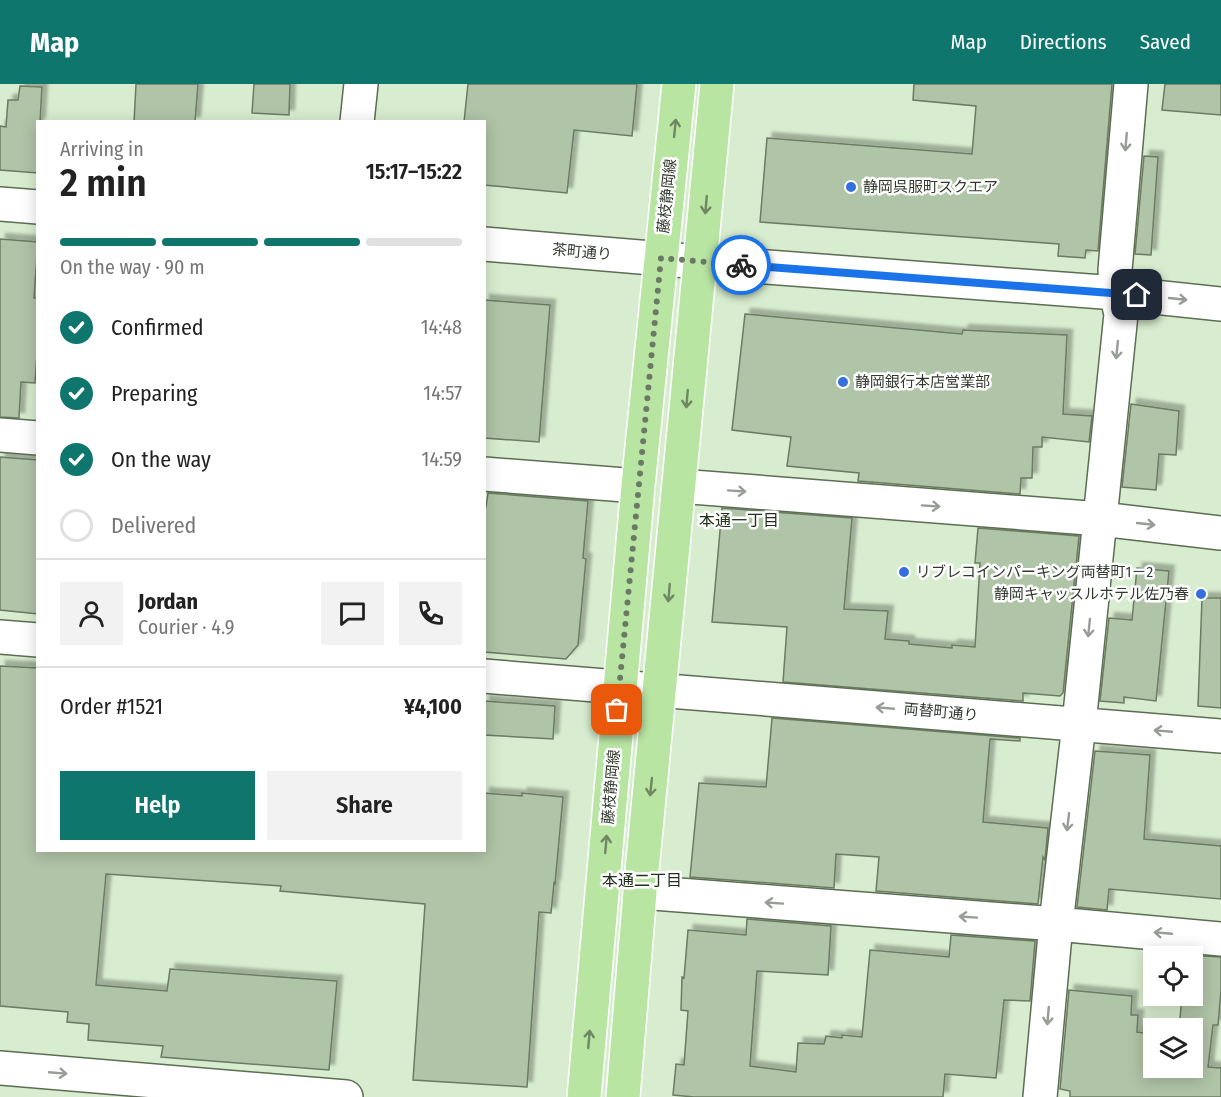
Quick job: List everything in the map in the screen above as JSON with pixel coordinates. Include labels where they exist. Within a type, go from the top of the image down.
[{"type":"main road","name":"藤枝静岡線","points":[[623,1097],[679,486],[679,84]]},
{"type":"main road","name":"藤枝静岡線","points":[[584,1097],[638,486],[680,260],[717,84]]},
{"type":"street","points":[[357,120],[361,84]]},
{"type":"street","points":[[1040,1097],[1056,924],[1101,519],[1121,314],[1116,293],[1115,270],[1131,84]]},
{"type":"street","points":[[0,204],[36,207]]},
{"type":"street","name":"茶町通り","points":[[486,244],[1116,293],[1221,304]]},
{"type":"street","points":[[0,435],[36,438]]},
{"type":"street","points":[[486,474],[638,486]]},
{"type":"street","points":[[679,486],[1101,519],[1221,533]]},
{"type":"street","points":[[0,637],[36,640]]},
{"type":"street","name":"両替町通り","points":[[486,676],[1221,736]]},
{"type":"street","points":[[640,892],[1221,939]]},
{"type":"street","points":[[0,1068],[100,1087],[346,1097]]},
{"type":"building","points":[[136,84],[198,84],[195,120],[134,120]]},
{"type":"building","points":[[254,84],[290,84],[289,115],[252,113]]},
{"type":"building","points":[[468,84],[637,84],[632,136],[574,130],[567,193],[486,185],[486,120],[464,120]]},
{"type":"building","points":[[914,84],[1112,84],[1098,251],[1086,250],[1085,258],[1058,256],[1059,244],[760,222],[767,138],[972,154],[976,106],[913,100]]},
{"type":"building","points":[[1165,84],[1221,84],[1221,115],[1162,110]]},
{"type":"building","points":[[20,86],[42,87],[40,120],[36,120],[36,173],[0,170],[0,126],[6,127],[8,100],[18,100]]},
{"type":"building","points":[[1144,156],[1158,157],[1151,255],[1135,254]]},
{"type":"building","points":[[0,239],[36,242],[35,383],[21,382],[19,418],[0,417]]},
{"type":"building","points":[[486,300],[550,305],[539,442],[486,438]]},
{"type":"building","name":"静岡銀行本店営業部","points":[[745,314],[962,334],[963,330],[1067,335],[1063,414],[1092,416],[1089,442],[1042,437],[1042,447],[1033,447],[1032,478],[1021,478],[1020,494],[858,481],[859,473],[787,466],[791,437],[732,430]]},
{"type":"building","points":[[1131,404],[1179,411],[1176,455],[1159,454],[1156,490],[1122,487]]},
{"type":"building","points":[[0,457],[36,460],[36,614],[0,610]]},
{"type":"building","points":[[488,493],[588,501],[583,558],[586,559],[578,645],[566,659],[486,652],[486,507]]},
{"type":"building","points":[[722,508],[852,518],[844,609],[888,611],[885,639],[952,648],[952,645],[975,647],[980,563],[975,563],[978,528],[1079,536],[1063,693],[1060,696],[1023,693],[1023,701],[783,682],[787,627],[712,622]]},
{"type":"building","points":[[1137,568],[1169,571],[1156,701],[1124,697],[1124,703],[1100,701],[1109,618],[1132,620]]},
{"type":"building","points":[[1202,598],[1221,598],[1221,708],[1198,706]]},
{"type":"building","points":[[0,666],[36,668],[36,852],[486,852],[486,793],[522,796],[522,793],[563,797],[551,913],[539,912],[527,1087],[413,1080],[425,904],[280,891],[281,886],[106,874],[96,985],[167,991],[170,969],[337,981],[329,1070],[161,1057],[163,1046],[88,1040],[89,1024],[67,1022],[68,1012],[0,1006]]},
{"type":"building","points":[[486,701],[555,706],[553,739],[486,735]]},
{"type":"building","points":[[772,718],[1020,738],[1020,741],[990,739],[983,822],[1048,828],[1038,904],[876,891],[879,857],[836,854],[834,888],[690,877],[699,783],[766,787]]},
{"type":"building","points":[[1095,751],[1150,755],[1144,839],[1221,846],[1221,899],[1109,889],[1107,910],[1077,907]]},
{"type":"building","points":[[747,919],[831,926],[828,975],[757,971],[750,1066],[796,1072],[798,1043],[824,1044],[826,1036],[862,1037],[870,950],[949,957],[951,935],[1034,941],[1030,1001],[1004,1000],[996,1078],[945,1074],[943,1097],[694,1097],[673,1095],[676,1064],[684,1065],[688,1011],[681,1010],[682,977],[684,978],[688,930],[746,935]]},
{"type":"building","points":[[1203,956],[1221,957],[1218,1025],[1213,1025],[1208,1067],[1221,1068],[1221,1097],[1070,1097],[1070,1091],[1060,1089],[1069,990],[1132,996],[1131,1015],[1138,1015],[1137,1032],[1143,1033],[1143,1078],[1203,1078],[1203,1018],[1180,1018],[1181,1006],[1203,1006]]},
{"type":"way so far","points":[[617,710],[661,258],[741,265]]},
{"type":"place","name":"静岡呉服町スクエア","points":[[851,187]]},
{"type":"place","name":"静岡銀行本店営業部","points":[[843,382]]},
{"type":"place","name":"リブレコインパーキング両替町1－2","points":[[904,572]]},
{"type":"place","name":"静岡キャッスルホテル佐乃春","points":[[1201,594]]},
{"type":"district","name":"本通一丁目","points":[[739,520]]},
{"type":"district","name":"本通二丁目","points":[[642,880]]},
{"type":"route","points":[[741,265],[1137,295]]}]
